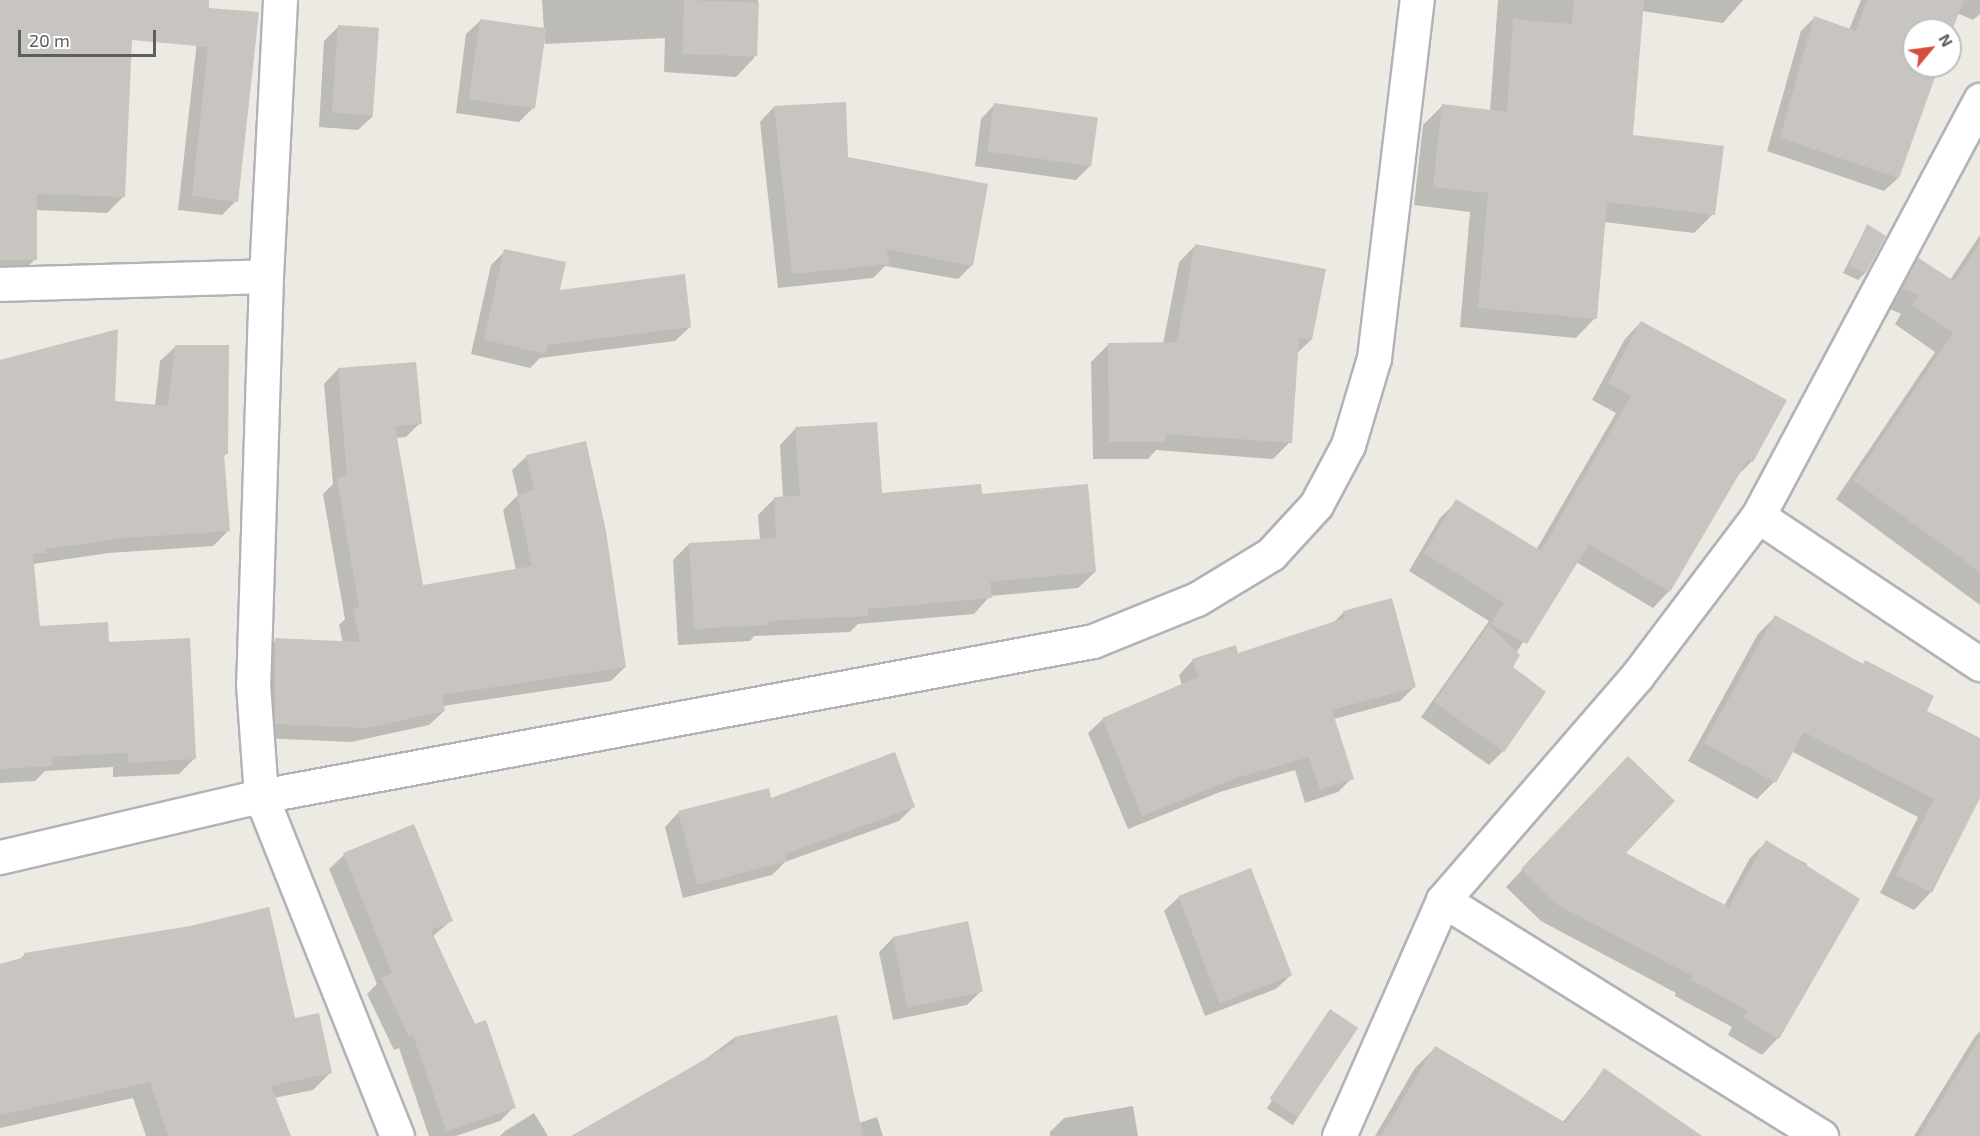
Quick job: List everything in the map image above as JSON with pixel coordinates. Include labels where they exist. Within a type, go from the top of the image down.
[{"type":"street","points":[[280,0],[266,276],[253,684],[261,796],[397,1136]]},
{"type":"street","points":[[0,857],[261,796],[1093,641],[1197,599],[1270,554],[1316,505],[1348,445],[1374,358],[1417,0]]},
{"type":"street","points":[[1339,1136],[1443,900],[1637,676],[1758,516],[1980,102]]},
{"type":"street","points":[[0,284],[266,276]]},
{"type":"street","points":[[1758,516],[1980,664]]},
{"type":"street","points":[[1443,900],[1821,1136]]},
{"type":"building","points":[[0,0],[209,0],[209,8],[259,12],[238,202],[192,196],[208,47],[132,40],[125,197],[37,194],[37,260],[0,260]]},
{"type":"building","points":[[684,0],[759,3],[757,57],[682,54]]},
{"type":"building","points":[[1574,0],[1644,0],[1633,135],[1724,146],[1715,215],[1607,202],[1597,319],[1478,308],[1488,193],[1433,187],[1442,104],[1507,112],[1513,19],[1572,24]]},
{"type":"building","points":[[1867,0],[1964,0],[1957,18],[1902,18],[1902,78],[1935,78],[1899,178],[1780,138],[1814,16],[1856,31]]},
{"type":"building","points":[[480,19],[546,28],[535,109],[469,99]]},
{"type":"building","points":[[338,25],[379,28],[373,116],[332,113]]},
{"type":"building","points":[[846,102],[848,157],[988,184],[973,266],[887,249],[889,264],[792,274],[774,106]]},
{"type":"building","points":[[994,103],[1098,118],[1091,166],[987,152]]},
{"type":"building","points":[[1867,224],[1886,236],[1866,273],[1849,266]]},
{"type":"building","points":[[1980,242],[1980,572],[1853,480],[1953,333],[1912,305],[1919,295],[1901,288],[1917,257],[1954,281]]},
{"type":"building","points":[[1195,244],[1326,269],[1312,340],[1299,338],[1292,443],[1166,434],[1166,442],[1109,442],[1108,343],[1177,342]]},
{"type":"building","points":[[504,249],[566,262],[560,290],[685,274],[691,327],[548,345],[546,354],[484,340]]},
{"type":"building","points":[[1641,321],[1787,400],[1753,462],[1748,459],[1670,592],[1589,544],[1527,644],[1490,624],[1504,603],[1424,553],[1456,499],[1541,551],[1631,396],[1608,383]]},
{"type":"building","points":[[118,329],[115,401],[168,406],[175,345],[229,345],[228,454],[224,454],[230,531],[125,538],[45,549],[46,553],[33,554],[40,626],[108,622],[109,642],[190,638],[196,759],[128,763],[128,753],[51,757],[52,766],[0,769],[0,360]]},
{"type":"building","points":[[416,362],[422,424],[395,426],[423,585],[532,566],[517,495],[534,490],[526,455],[586,441],[606,531],[626,667],[442,695],[445,711],[367,728],[275,724],[275,638],[360,642],[353,609],[359,608],[337,478],[347,476],[338,368]]},
{"type":"building","points":[[877,422],[882,493],[981,484],[982,494],[1088,484],[1096,572],[990,582],[992,598],[868,609],[868,616],[767,621],[767,625],[694,629],[689,543],[776,538],[774,497],[800,496],[795,427]]},
{"type":"building","points":[[1392,598],[1416,687],[1332,710],[1354,779],[1320,790],[1309,757],[1236,778],[1142,816],[1102,718],[1198,677],[1192,659],[1236,645],[1238,653],[1345,618],[1343,611]]},
{"type":"building","points":[[1775,615],[1863,664],[1865,660],[1934,696],[1927,711],[1980,738],[1980,798],[1932,893],[1896,875],[1934,799],[1804,732],[1776,783],[1704,743]]},
{"type":"building","points":[[1489,625],[1520,655],[1513,667],[1546,692],[1504,752],[1434,702]]},
{"type":"building","points":[[895,752],[915,807],[786,854],[788,861],[697,885],[678,811],[769,788],[771,798]]},
{"type":"building","points":[[1628,756],[1675,801],[1626,853],[1729,907],[1766,840],[1860,899],[1779,1039],[1743,1018],[1748,1011],[1690,979],[1692,976],[1558,905],[1521,869]]},
{"type":"building","points":[[414,824],[453,921],[431,930],[475,1024],[486,1020],[516,1108],[446,1131],[413,1035],[409,1037],[381,978],[392,973],[343,853]]},
{"type":"building","points":[[1251,868],[1292,975],[1219,1003],[1178,896]]},
{"type":"building","points":[[269,907],[295,1018],[319,1013],[332,1073],[271,1086],[291,1136],[168,1136],[150,1082],[0,1115],[0,964],[25,957],[24,953],[190,926]]},
{"type":"building","points":[[968,921],[983,991],[908,1007],[893,937]]},
{"type":"building","points":[[1330,1009],[1358,1028],[1298,1118],[1270,1099]]},
{"type":"building","points":[[837,1015],[863,1136],[571,1136],[735,1042],[734,1037]]},
{"type":"building","points":[[1980,1037],[1980,1136],[1920,1136]]},
{"type":"building","points":[[1435,1046],[1566,1123],[1604,1068],[1702,1136],[1381,1136]]}]
